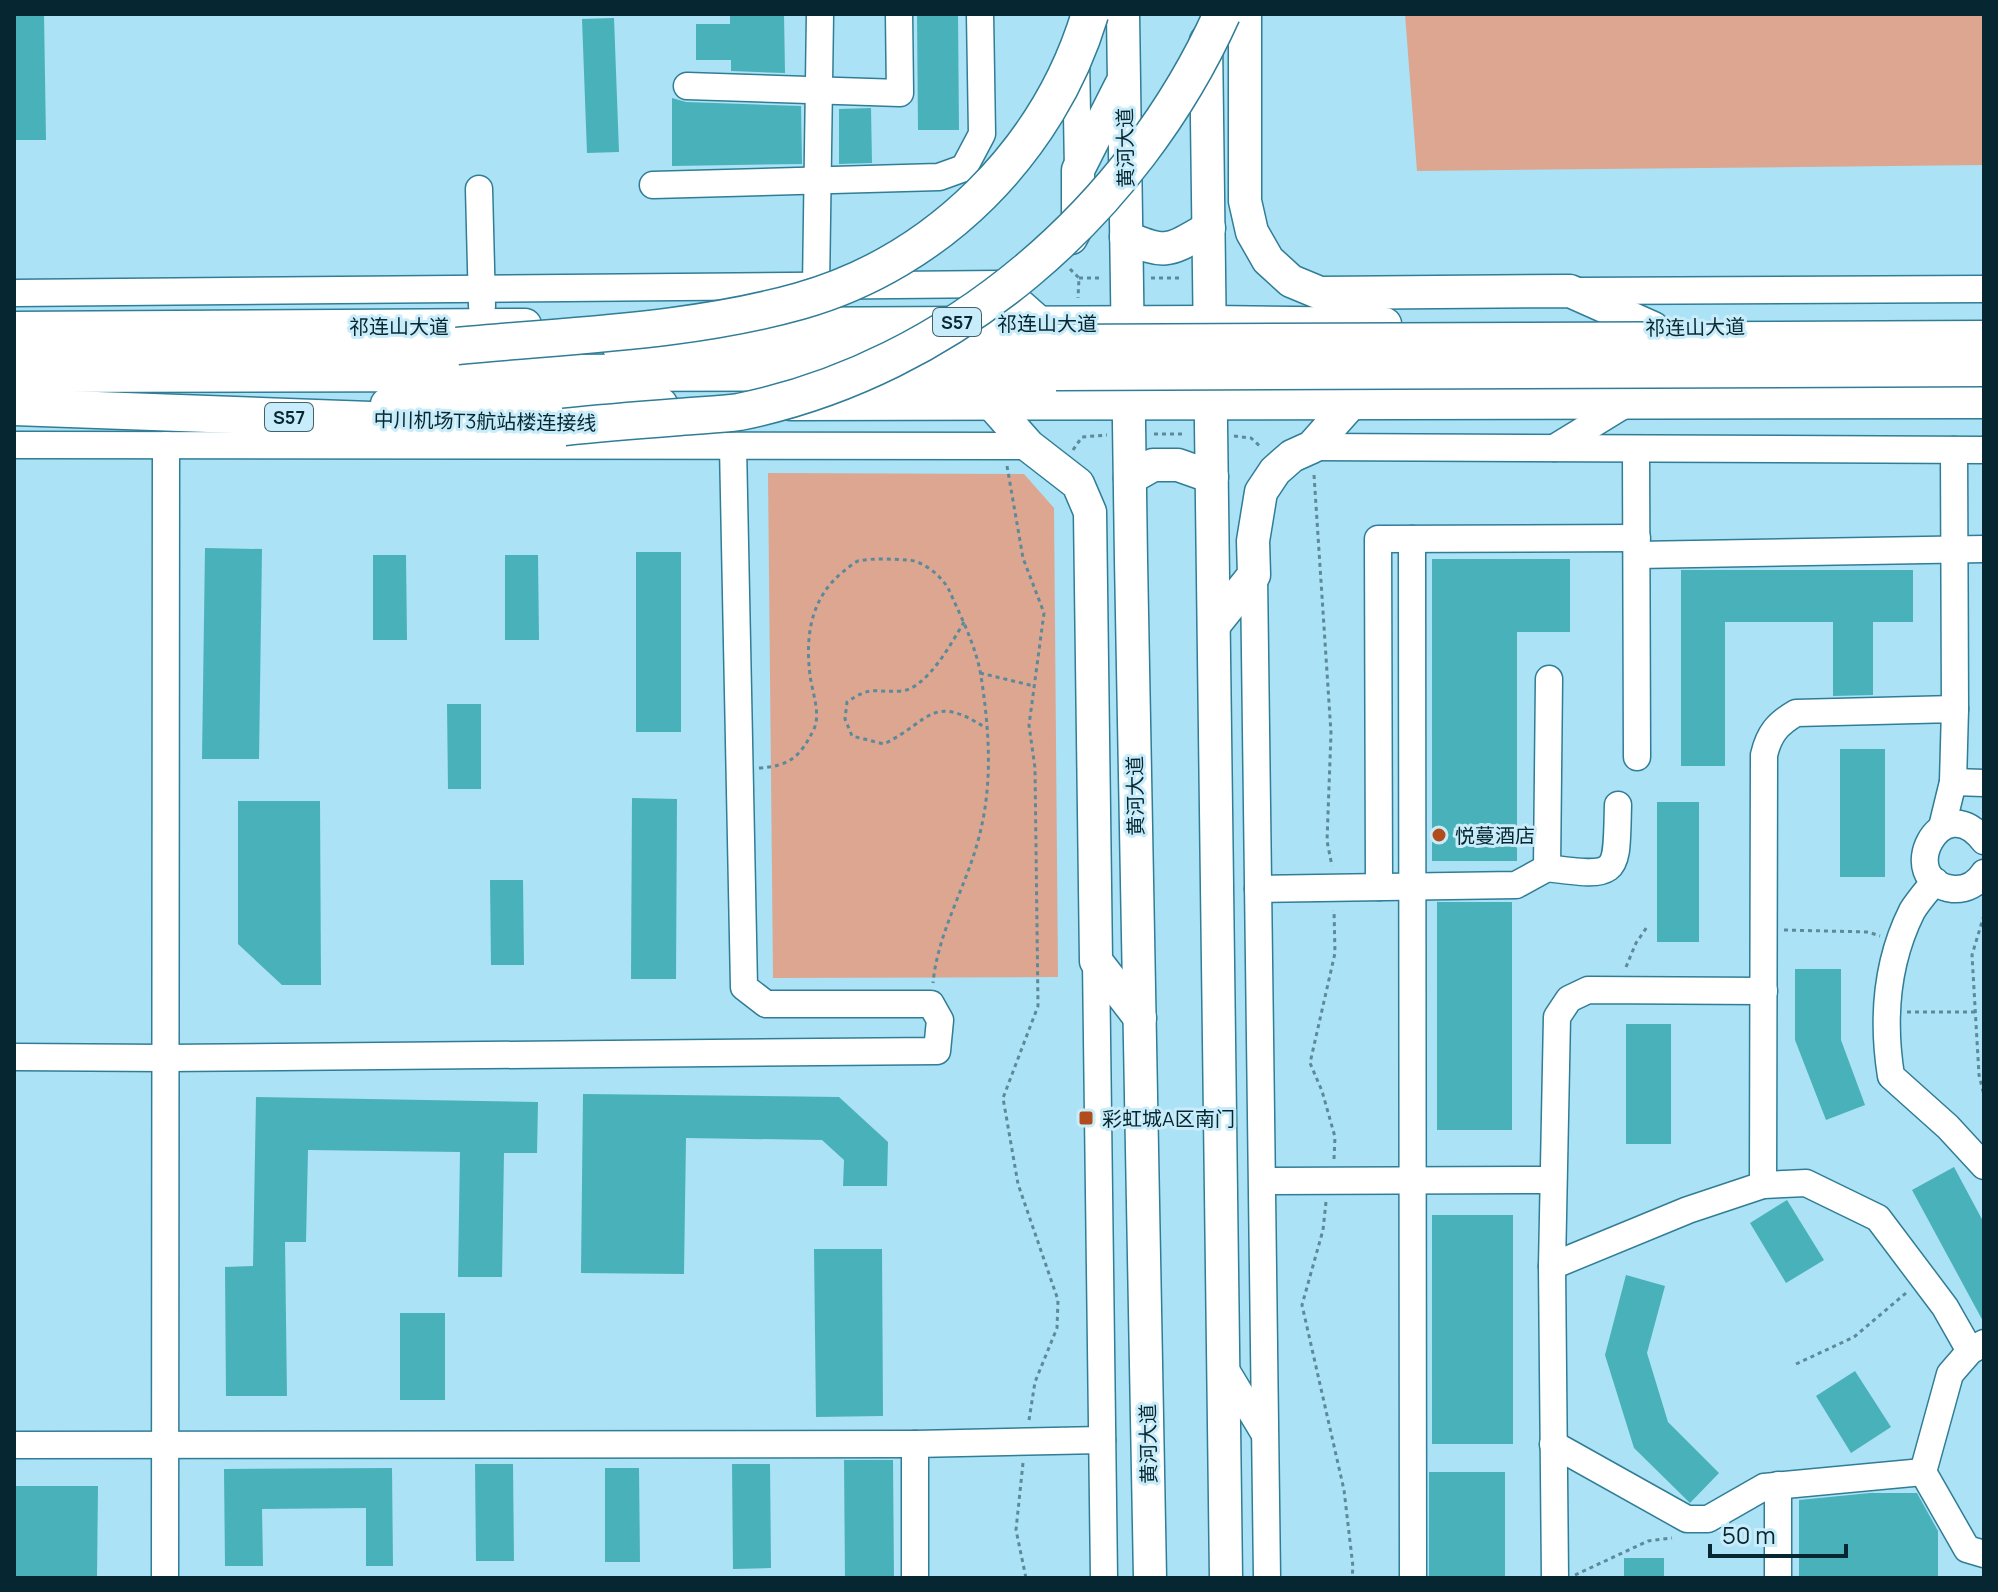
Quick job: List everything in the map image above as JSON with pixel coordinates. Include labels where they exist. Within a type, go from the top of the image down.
[{"type":"highway","points":[[470,336],[668,326],[769,309],[834,290],[895,261],[960,215],[1021,149],[1058,93],[1090,14]]},
{"type":"highway","name":"中川机场T3航站楼连接线","points":[[14,406],[564,427],[737,412],[812,391],[884,362],[953,324],[1017,279],[1050,251],[1140,154],[1189,80],[1222,14]]},
{"type":"highway","points":[[14,347],[470,336],[1984,339]]},
{"type":"highway","points":[[14,374],[1984,368]]},
{"type":"main road","name":"黄河大道","points":[[1123,14],[1150,1578]]},
{"type":"main road","points":[[1206,14],[1226,1578]]},
{"type":"main road","points":[[1245,14],[1245,201],[1252,232],[1268,260],[1291,281],[1320,293],[1570,291],[1653,328]]},
{"type":"main road","points":[[1000,284],[1053,269],[1078,225],[1078,170],[1124,79]]},
{"type":"main road","points":[[1208,187],[1246,102]]},
{"type":"main road","points":[[1126,237],[1153,250],[1171,250],[1209,228]]},
{"type":"main road","name":"祁连山大道","points":[[14,328],[470,336],[1044,323],[1653,328],[1984,323]]},
{"type":"main road","points":[[1214,625],[1254,575],[1253,541],[1261,492],[1275,471],[1292,456],[1312,447],[1352,402]]},
{"type":"main road","points":[[14,406],[1984,402]]},
{"type":"main road","points":[[991,403],[1017,446],[1078,484],[1090,512],[1096,961],[1140,1018]]},
{"type":"main road","points":[[1130,478],[1153,465],[1178,465],[1212,477]]},
{"type":"main road","points":[[1091,617],[1131,560]]},
{"type":"street","points":[[816,287],[820,14]]},
{"type":"street","points":[[687,86],[900,93],[899,14]]},
{"type":"street","points":[[653,185],[939,177],[964,168],[982,134],[980,14]]},
{"type":"street","points":[[1076,14],[1078,170]]},
{"type":"street","points":[[470,336],[481,291],[479,189]]},
{"type":"street","points":[[14,293],[1000,284],[1044,323]]},
{"type":"street","points":[[1570,291],[1984,289]]},
{"type":"street","points":[[1554,448],[1629,402]]},
{"type":"street","points":[[14,445],[1017,446]]},
{"type":"street","points":[[165,1578],[166,445]]},
{"type":"street","points":[[14,1057],[937,1051],[940,1020],[931,1004],[766,1004],[744,987],[733,446]]},
{"type":"street","points":[[1312,447],[1984,450]]},
{"type":"street","points":[[1636,449],[1637,757]]},
{"type":"street","points":[[1942,827],[1953,782],[1954,450]]},
{"type":"street","points":[[1379,887],[1378,539],[1637,546],[1984,549]]},
{"type":"street","points":[[1412,539],[1413,1578]]},
{"type":"street","points":[[1254,575],[1267,1578]]},
{"type":"street","points":[[1547,868],[1549,679]]},
{"type":"street","points":[[1763,1185],[1764,755],[1768,738],[1779,723],[1796,713],[1955,709]]},
{"type":"street","points":[[1953,782],[1984,783]]},
{"type":"street","points":[[1258,889],[1516,885],[1547,868],[1602,872],[1612,866],[1617,858],[1618,805]]},
{"type":"street","points":[[1983,878],[1970,886],[1945,888],[1927,871],[1924,859],[1932,835],[1942,827],[1954,824],[1967,826],[1978,832],[1984,841]]},
{"type":"street","points":[[1935,881],[1913,910],[1888,981],[1885,1041],[1891,1076],[1948,1127],[1984,1166]]},
{"type":"street","points":[[1096,961],[1104,1578]]},
{"type":"street","points":[[1555,1578],[1552,1266],[1557,1017],[1569,999],[1588,990],[1764,991]]},
{"type":"street","points":[[1263,1181],[1553,1180]]},
{"type":"street","points":[[1552,1266],[1688,1210],[1763,1185],[1806,1183],[1878,1218],[1977,1347],[1950,1374],[1923,1472],[1967,1549],[1984,1554]]},
{"type":"street","points":[[1223,1365],[1266,1436]]},
{"type":"street","points":[[14,1445],[915,1444],[1102,1440]]},
{"type":"street","points":[[915,1444],[915,1578]]},
{"type":"street","points":[[1553,1444],[1687,1519],[1708,1519],[1764,1487],[1923,1472]]},
{"type":"street","points":[[1778,1485],[1778,1578]]},
{"type":"path","points":[[1079,278],[1210,278]]},
{"type":"path","points":[[1017,446],[1023,558],[1044,613],[1029,725],[1035,768],[1038,1006],[1003,1098],[1018,1184],[1055,1288],[1058,1313],[1053,1342],[1035,1382],[1025,1441],[1016,1530],[1026,1578]]},
{"type":"path","points":[[1312,447],[1331,733],[1327,841],[1334,872],[1335,953],[1310,1063],[1322,1091],[1335,1137],[1334,1167],[1328,1181],[1323,1230],[1302,1305],[1344,1490],[1352,1578]]},
{"type":"path","points":[[740,769],[780,766],[793,761],[815,726],[815,700],[810,675],[810,627],[817,602],[829,583],[856,561],[917,560],[945,583],[964,622],[980,673],[991,765],[980,833],[935,959],[931,1004]]},
{"type":"path","points":[[964,622],[940,663],[913,686],[905,691],[865,690],[847,702],[845,719],[852,736],[884,744],[907,733],[934,710],[948,709],[987,728]]},
{"type":"path","points":[[980,673],[1034,686]]},
{"type":"path","points":[[1984,915],[1972,955],[1979,1075],[1984,1095]]},
{"type":"path","points":[[1604,990],[1629,965],[1636,943],[1647,927]]},
{"type":"path","points":[[1764,928],[1868,932],[1901,943]]},
{"type":"path","points":[[1887,1012],[1975,1012]]},
{"type":"path","points":[[1796,1364],[1854,1337],[1924,1278]]},
{"type":"path","points":[[1568,1578],[1648,1541],[1694,1535],[1708,1519]]},
{"type":"shaded area","points":[[1405,14],[1984,14],[1984,165],[1417,171]]},
{"type":"shaded area","points":[[768,473],[1024,474],[1054,508],[1058,977],[773,978]]},
{"type":"building","points":[[14,14],[44,14],[46,140],[14,140]]},
{"type":"building","points":[[730,14],[784,14],[785,73],[731,71],[731,60],[696,60],[696,24],[730,24]]},
{"type":"building","points":[[917,14],[958,14],[959,130],[918,130]]},
{"type":"building","points":[[614,18],[619,152],[587,153],[582,19]]},
{"type":"building","points":[[672,98],[686,102],[801,106],[802,164],[672,166]]},
{"type":"building","points":[[871,108],[872,163],[839,164],[839,109]]},
{"type":"building","points":[[205,548],[262,549],[259,759],[202,759]]},
{"type":"building","points":[[636,552],[681,552],[681,732],[636,732]]},
{"type":"building","points":[[373,555],[406,555],[407,640],[373,640]]},
{"type":"building","points":[[505,555],[538,555],[539,640],[505,640]]},
{"type":"building","points":[[1432,559],[1570,559],[1570,632],[1517,632],[1517,861],[1432,861]]},
{"type":"building","points":[[1681,570],[1913,570],[1913,622],[1873,622],[1873,695],[1833,696],[1833,622],[1725,622],[1725,766],[1681,766]]},
{"type":"building","points":[[447,704],[481,704],[481,789],[448,789]]},
{"type":"building","points":[[1840,749],[1885,749],[1885,877],[1840,877]]},
{"type":"building","points":[[632,798],[677,799],[676,979],[631,979]]},
{"type":"building","points":[[238,801],[320,801],[321,985],[282,985],[238,944]]},
{"type":"building","points":[[1657,802],[1699,802],[1699,942],[1657,942]]},
{"type":"building","points":[[490,880],[523,880],[524,965],[491,965]]},
{"type":"building","points":[[1437,902],[1512,902],[1512,1130],[1437,1130]]},
{"type":"building","points":[[1795,969],[1841,969],[1841,1040],[1865,1105],[1826,1120],[1795,1040]]},
{"type":"building","points":[[1626,1024],[1671,1024],[1671,1144],[1626,1144]]},
{"type":"building","points":[[583,1094],[839,1097],[888,1142],[887,1186],[843,1186],[844,1160],[822,1140],[686,1138],[684,1274],[581,1273]]},
{"type":"building","points":[[256,1097],[538,1102],[537,1153],[504,1153],[502,1277],[458,1277],[460,1152],[308,1150],[306,1242],[285,1242],[287,1396],[226,1396],[225,1267],[253,1266]]},
{"type":"building","points":[[1954,1167],[1984,1223],[1984,1323],[1912,1190]]},
{"type":"building","points":[[1787,1200],[1824,1260],[1786,1283],[1750,1223]]},
{"type":"building","points":[[1432,1215],[1513,1215],[1513,1444],[1432,1444]]},
{"type":"building","points":[[814,1249],[882,1249],[883,1416],[816,1417]]},
{"type":"building","points":[[1626,1275],[1665,1286],[1647,1353],[1668,1422],[1719,1473],[1690,1503],[1634,1448],[1605,1355]]},
{"type":"building","points":[[400,1313],[445,1313],[445,1400],[400,1400]]},
{"type":"building","points":[[1855,1371],[1891,1427],[1851,1453],[1816,1396]]},
{"type":"building","points":[[844,1460],[893,1460],[894,1578],[845,1578]]},
{"type":"building","points":[[475,1464],[513,1464],[514,1561],[476,1561]]},
{"type":"building","points":[[732,1464],[770,1464],[771,1568],[733,1569]]},
{"type":"building","points":[[392,1468],[393,1566],[366,1566],[366,1508],[262,1509],[263,1566],[225,1566],[224,1469]]},
{"type":"building","points":[[605,1468],[639,1468],[640,1562],[605,1562]]},
{"type":"building","points":[[1429,1472],[1505,1472],[1505,1578],[1429,1578]]},
{"type":"building","points":[[14,1486],[98,1486],[97,1578],[14,1578]]},
{"type":"building","points":[[1870,1493],[1917,1493],[1938,1531],[1938,1578],[1799,1578],[1799,1500]]},
{"type":"building","points":[[1624,1558],[1664,1558],[1664,1578],[1624,1578]]},
{"type":"place","name":"悦蔓酒店","points":[[1439,835]]},
{"type":"place","name":"彩虹城A区南门","points":[[1086,1118]]}]
